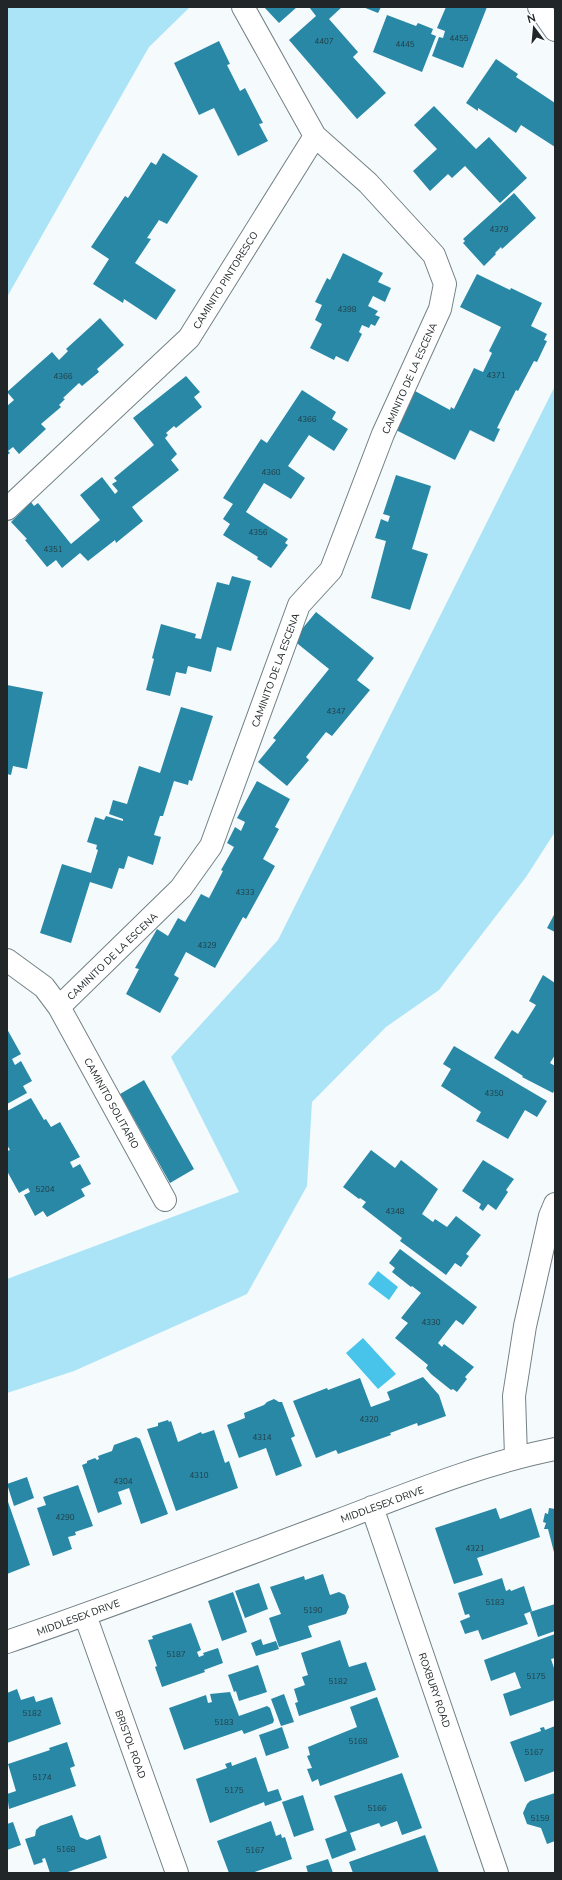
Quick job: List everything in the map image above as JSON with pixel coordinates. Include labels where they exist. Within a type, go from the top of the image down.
[{"type":"street","points":[[243,7],[315,136]]},
{"type":"street","points":[[539,7],[555,30]]},
{"type":"street","name":"CAMINITO PINTORESCO","points":[[7,509],[189,338],[315,136]]},
{"type":"street","name":"CAMINITO DE LA ESCENA","points":[[7,960],[44,987],[58,1007],[181,888],[211,846],[299,605],[331,570],[383,434],[440,309],[445,284],[434,256],[368,183],[315,136]]},
{"type":"street","name":"CAMINITO SOLITARIO","points":[[58,1007],[165,1200]]},
{"type":"street","points":[[516,1456],[514,1396],[524,1326],[550,1216],[555,1204]]},
{"type":"street","name":"MIDDLESEX DRIVE","points":[[7,1642],[85,1615],[516,1456],[555,1449]]},
{"type":"street","name":"ROXBURY ROAD","points":[[372,1508],[497,1873]]},
{"type":"street","name":"BRISTOL ROAD","points":[[85,1615],[177,1873]]},
{"type":"shaded area","points":[[7,7],[190,7],[149,47],[7,297]]},
{"type":"shaded area","points":[[555,386],[555,832],[526,877],[439,990],[386,1027],[312,1102],[307,1186],[247,1294],[74,1371],[7,1393],[7,1279],[239,1192],[171,1057],[278,940]]},
{"type":"water","points":[[378,1271],[398,1287],[389,1300],[368,1284]]},
{"type":"water","points":[[363,1338],[396,1374],[378,1389],[346,1353]]},
{"type":"building","points":[[264,7],[297,7],[279,23]]},
{"type":"building","points":[[309,7],[342,7],[329,19],[358,52],[353,57],[386,93],[357,119],[289,40],[316,16]]},
{"type":"building","points":[[363,7],[381,7],[378,13]]},
{"type":"building","points":[[446,7],[487,7],[463,68],[432,56],[439,37],[443,38],[445,31],[437,28]]},
{"type":"building","points":[[387,15],[416,26],[418,23],[433,29],[431,34],[436,36],[422,72],[373,52]]},
{"type":"building","points":[[219,41],[230,64],[227,65],[240,91],[245,88],[263,123],[259,124],[268,141],[238,156],[214,108],[199,115],[174,63]]},
{"type":"building","points":[[496,59],[518,74],[516,77],[555,103],[555,147],[521,125],[516,133],[478,108],[478,111],[466,103]]},
{"type":"building","points":[[434,106],[476,149],[489,137],[527,178],[500,203],[465,166],[452,178],[448,174],[430,191],[413,171],[437,149],[414,125]]},
{"type":"building","points":[[163,153],[198,176],[167,224],[159,220],[147,238],[151,239],[135,263],[176,290],[156,320],[124,299],[123,303],[93,284],[109,259],[91,247],[125,196],[128,198],[151,162],[156,165]]},
{"type":"building","points":[[514,193],[536,218],[502,249],[501,247],[484,266],[463,243],[465,241],[463,239]]},
{"type":"building","points":[[343,253],[383,273],[378,282],[391,288],[385,302],[373,296],[368,306],[378,311],[375,315],[380,317],[375,326],[371,324],[369,328],[362,325],[359,332],[362,334],[348,362],[336,356],[334,360],[310,348],[322,324],[315,320],[322,305],[315,302],[327,278],[330,280]]},
{"type":"building","points":[[477,274],[542,303],[531,326],[547,334],[544,340],[547,341],[537,362],[534,361],[518,391],[516,390],[497,428],[500,429],[494,442],[470,430],[455,460],[396,430],[415,391],[450,410],[451,407],[454,409],[474,368],[483,372],[492,353],[489,351],[501,327],[460,307]]},
{"type":"building","points":[[100,318],[124,345],[97,369],[99,372],[82,386],[79,383],[63,398],[65,399],[59,405],[61,407],[41,424],[46,429],[19,454],[13,447],[8,451],[10,453],[7,455],[7,406],[14,400],[7,392],[52,352],[59,360],[68,351],[66,349]]},
{"type":"building","points":[[186,376],[200,392],[194,397],[202,407],[176,428],[174,426],[166,433],[168,435],[165,438],[177,454],[171,460],[179,470],[132,507],[143,521],[116,543],[115,540],[88,561],[80,553],[62,568],[56,560],[47,567],[25,540],[27,539],[11,522],[31,502],[34,506],[38,503],[71,544],[100,520],[80,495],[102,477],[115,494],[118,491],[112,484],[117,481],[114,478],[154,445],[133,418]]},
{"type":"building","points":[[302,390],[336,412],[332,419],[348,429],[334,451],[309,435],[288,466],[305,478],[291,499],[264,483],[246,512],[288,539],[285,543],[288,545],[271,568],[257,559],[258,557],[223,535],[230,524],[223,519],[233,504],[223,498],[261,439],[267,443]]},
{"type":"building","points":[[396,475],[431,486],[412,549],[428,554],[410,610],[371,598],[386,541],[375,538],[381,519],[388,522],[390,516],[383,514]]},
{"type":"building","points":[[232,576],[251,581],[231,651],[217,647],[211,672],[188,666],[186,674],[176,672],[170,696],[146,690],[154,659],[152,658],[161,624],[196,634],[195,638],[201,639],[217,582],[229,585]]},
{"type":"building","points":[[316,612],[374,658],[357,680],[370,690],[332,736],[326,732],[306,757],[309,760],[287,786],[258,762],[276,740],[273,738],[329,669],[293,640]]},
{"type":"building","points":[[7,685],[43,692],[27,769],[13,766],[11,775],[7,774]]},
{"type":"building","points":[[181,707],[213,716],[192,781],[189,780],[188,785],[174,781],[163,816],[160,816],[154,835],[161,837],[153,865],[128,856],[124,869],[119,868],[112,889],[90,882],[71,943],[40,933],[62,864],[91,873],[98,850],[96,849],[97,845],[87,842],[95,817],[104,820],[106,816],[123,821],[123,819],[109,814],[113,800],[127,804],[139,766],[160,773]]},
{"type":"building","points":[[257,781],[290,799],[275,827],[279,829],[263,859],[275,866],[246,919],[243,917],[215,968],[186,952],[174,975],[179,978],[160,1013],[126,994],[139,969],[135,968],[157,929],[168,936],[178,918],[185,922],[201,894],[209,898],[223,871],[221,870],[234,847],[227,843],[235,827],[241,831],[245,822],[237,818]]},
{"type":"building","points":[[555,913],[555,932],[547,928]]},
{"type":"building","points":[[543,975],[555,983],[555,1055],[550,1063],[555,1066],[555,1089],[553,1093],[522,1077],[523,1076],[494,1058],[512,1030],[518,1034],[536,1005],[529,1001]]},
{"type":"building","points":[[7,1029],[21,1054],[12,1059],[15,1065],[21,1061],[32,1081],[23,1086],[27,1093],[7,1104]]},
{"type":"building","points":[[454,1046],[547,1101],[537,1117],[525,1110],[508,1139],[476,1121],[481,1112],[441,1086],[451,1069],[443,1064]]},
{"type":"building","points":[[144,1080],[194,1169],[170,1183],[120,1094]]},
{"type":"building","points":[[31,1098],[44,1120],[46,1119],[51,1127],[60,1122],[80,1157],[70,1162],[73,1168],[80,1164],[91,1184],[81,1189],[85,1196],[47,1217],[43,1211],[35,1216],[24,1195],[30,1192],[28,1188],[19,1193],[7,1171],[7,1151],[10,1150],[7,1145],[7,1111]]},
{"type":"building","points":[[371,1150],[395,1168],[401,1160],[438,1189],[422,1214],[433,1222],[435,1219],[447,1227],[456,1216],[481,1235],[466,1254],[469,1256],[461,1267],[455,1263],[446,1275],[400,1241],[402,1238],[362,1207],[366,1202],[360,1198],[359,1199],[343,1187]]},
{"type":"building","points":[[483,1160],[514,1179],[506,1190],[508,1192],[496,1210],[488,1204],[483,1211],[479,1208],[481,1204],[462,1191]]},
{"type":"building","points":[[400,1249],[477,1307],[463,1325],[456,1320],[438,1343],[442,1347],[444,1344],[474,1367],[465,1377],[467,1379],[457,1392],[453,1389],[451,1390],[431,1374],[426,1368],[428,1365],[395,1338],[408,1323],[401,1318],[421,1293],[392,1272],[395,1268],[389,1263]]},
{"type":"building","points":[[423,1377],[439,1395],[446,1416],[418,1426],[417,1423],[390,1433],[391,1435],[338,1454],[336,1450],[316,1458],[293,1401],[327,1388],[328,1390],[360,1378],[371,1407],[390,1400],[387,1392]]},
{"type":"building","points":[[274,1399],[282,1402],[295,1436],[291,1438],[302,1466],[276,1476],[266,1448],[239,1458],[227,1425],[245,1418],[244,1413],[264,1405]]},
{"type":"building","points":[[168,1420],[169,1422],[171,1421],[178,1442],[201,1432],[202,1434],[214,1430],[225,1463],[229,1461],[238,1488],[176,1511],[147,1429],[158,1426],[158,1423]]},
{"type":"building","points":[[136,1437],[140,1439],[168,1514],[141,1524],[129,1488],[118,1492],[122,1504],[98,1513],[82,1465],[95,1458],[97,1460],[99,1459],[98,1456],[112,1451],[114,1445]]},
{"type":"building","points":[[27,1477],[34,1498],[14,1506],[7,1484]]},
{"type":"building","points":[[78,1485],[93,1526],[75,1532],[76,1535],[68,1537],[72,1549],[53,1556],[37,1508],[46,1505],[43,1497]]},
{"type":"building","points":[[7,1499],[30,1565],[7,1574]]},
{"type":"building","points":[[496,1508],[500,1519],[531,1508],[540,1537],[477,1558],[483,1575],[454,1584],[435,1528]]},
{"type":"building","points":[[549,1508],[555,1509],[555,1556],[548,1529],[544,1529],[546,1523],[543,1522],[545,1513],[548,1514]]},
{"type":"building","points":[[323,1574],[330,1595],[339,1592],[345,1595],[349,1607],[346,1614],[308,1626],[312,1637],[279,1647],[269,1618],[281,1614],[270,1587],[304,1576],[305,1580]]},
{"type":"building","points":[[502,1578],[506,1591],[510,1589],[511,1591],[524,1586],[532,1611],[524,1614],[528,1624],[482,1640],[478,1630],[465,1634],[460,1621],[470,1617],[469,1614],[465,1615],[458,1593]]},
{"type":"building","points":[[259,1583],[268,1609],[245,1618],[235,1591]]},
{"type":"building","points":[[233,1592],[247,1632],[222,1641],[208,1601]]},
{"type":"building","points":[[555,1604],[555,1631],[538,1637],[530,1612]]},
{"type":"building","points":[[191,1623],[201,1650],[197,1652],[199,1657],[204,1655],[203,1653],[218,1648],[223,1663],[204,1670],[205,1672],[162,1687],[155,1667],[157,1666],[148,1640],[153,1639],[152,1636]]},
{"type":"building","points":[[555,1634],[555,1658],[551,1659],[555,1671],[555,1700],[510,1716],[503,1694],[521,1688],[515,1672],[491,1681],[484,1660]]},
{"type":"building","points":[[261,1639],[263,1645],[276,1641],[279,1649],[256,1656],[251,1643]]},
{"type":"building","points":[[340,1640],[349,1667],[366,1662],[376,1690],[299,1716],[295,1703],[298,1702],[294,1689],[305,1685],[302,1677],[308,1675],[301,1653]]},
{"type":"building","points":[[258,1665],[267,1692],[239,1701],[228,1675]]},
{"type":"building","points":[[17,1689],[21,1700],[34,1696],[36,1702],[52,1697],[61,1724],[7,1743],[7,1693]]},
{"type":"building","points":[[230,1692],[239,1716],[267,1706],[270,1708],[274,1720],[273,1723],[244,1734],[242,1730],[184,1750],[169,1708],[206,1695],[208,1703],[212,1702],[210,1694]]},
{"type":"building","points":[[284,1694],[294,1722],[281,1726],[271,1699]]},
{"type":"building","points":[[377,1697],[399,1757],[320,1786],[318,1779],[312,1782],[307,1769],[312,1768],[307,1756],[310,1755],[308,1747],[357,1727],[350,1707]]},
{"type":"building","points":[[555,1726],[555,1771],[525,1782],[510,1742],[541,1731],[540,1728],[544,1727],[545,1730]]},
{"type":"building","points":[[282,1727],[289,1748],[266,1756],[259,1735]]},
{"type":"building","points":[[67,1742],[75,1766],[70,1768],[76,1786],[9,1809],[7,1794],[16,1791],[8,1764],[50,1750],[49,1748]]},
{"type":"building","points":[[256,1757],[268,1792],[278,1789],[282,1800],[265,1806],[264,1802],[210,1823],[196,1779],[227,1768],[225,1764],[231,1762],[232,1766]]},
{"type":"building","points":[[402,1773],[422,1828],[402,1835],[397,1821],[381,1827],[379,1823],[350,1833],[356,1850],[332,1859],[325,1839],[347,1831],[334,1796]]},
{"type":"building","points":[[555,1793],[555,1841],[547,1844],[541,1828],[527,1824],[523,1813],[530,1801]]},
{"type":"building","points":[[303,1795],[314,1830],[294,1837],[282,1802]]},
{"type":"building","points":[[72,1815],[80,1837],[87,1840],[100,1835],[107,1858],[65,1873],[50,1873],[45,1858],[42,1859],[43,1862],[34,1865],[25,1839],[35,1836],[36,1830],[40,1826]]},
{"type":"building","points":[[271,1821],[276,1836],[281,1834],[282,1838],[285,1837],[292,1859],[252,1873],[229,1873],[217,1841]]},
{"type":"building","points":[[13,1822],[21,1845],[7,1850],[7,1824]]},
{"type":"building","points":[[425,1835],[439,1873],[353,1873],[349,1862]]},
{"type":"building","points":[[328,1859],[333,1873],[308,1873],[306,1866]]}]
